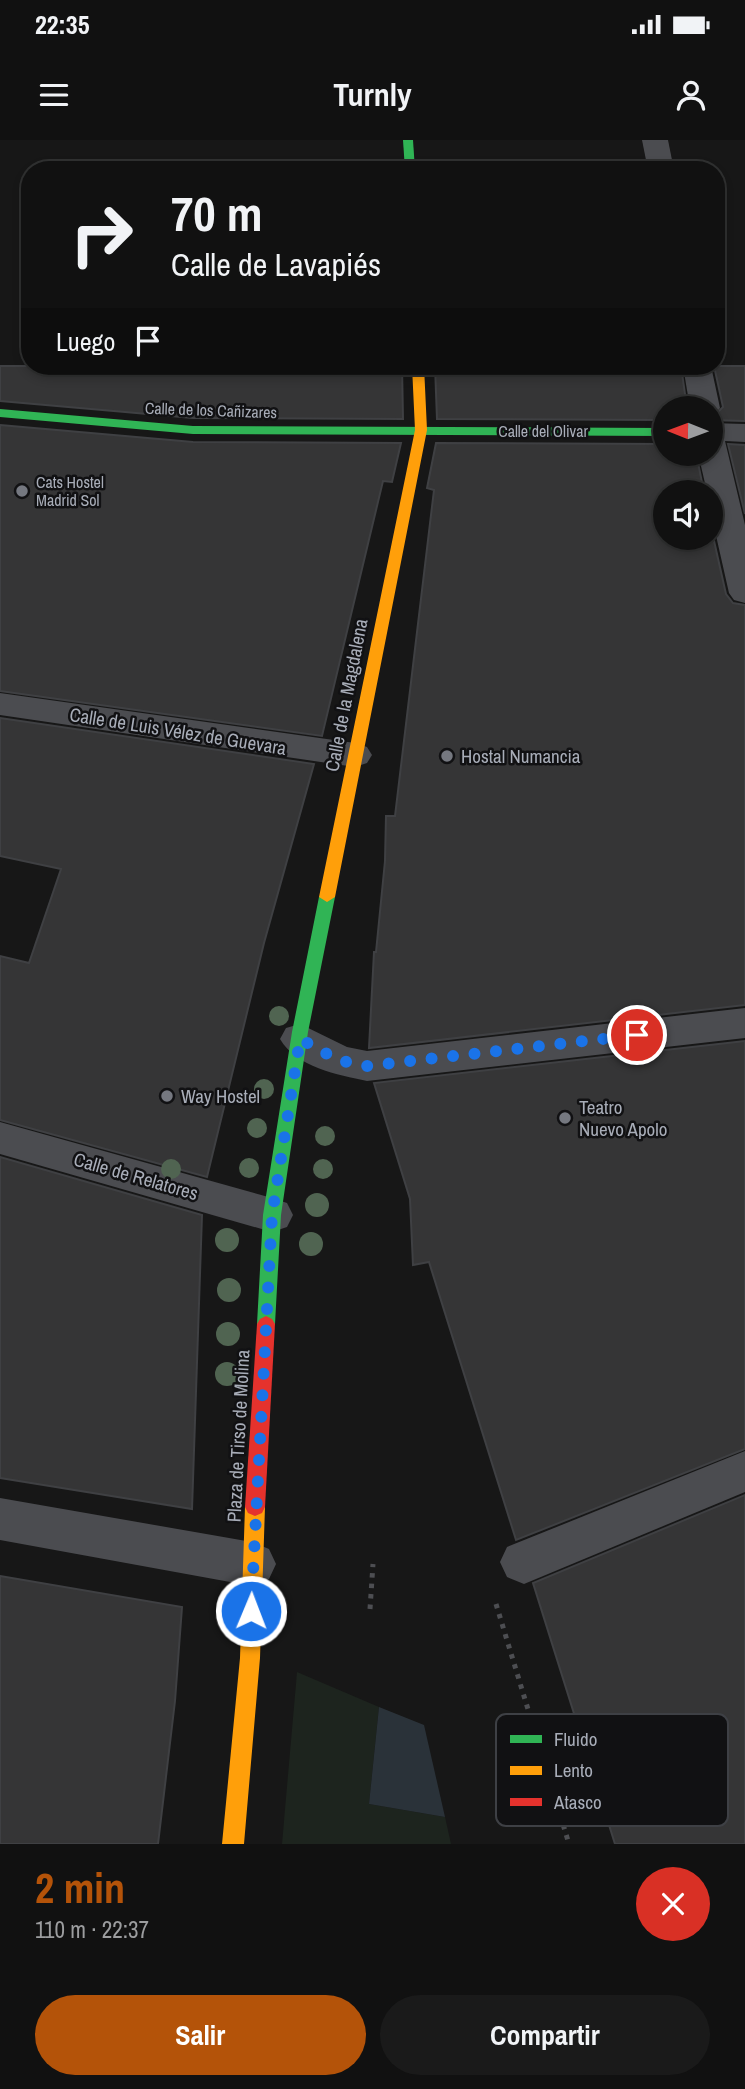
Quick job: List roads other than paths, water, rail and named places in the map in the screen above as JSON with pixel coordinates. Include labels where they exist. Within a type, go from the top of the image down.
[{"type":"street","points":[[408,140],[409,161]]},
{"type":"street","points":[[655,140],[659,161]]},
{"type":"street","name":"Calle de la Magdalena","points":[[300,1035],[421,430],[418,375]]},
{"type":"street","points":[[699,375],[703,396]]},
{"type":"street","name":"Calle de los Cañizares","points":[[0,413],[193,430],[421,430]]},
{"type":"street","name":"Calle del Olivar","points":[[421,430],[653,432]]},
{"type":"street","points":[[723,432],[745,433]]},
{"type":"street","points":[[716,466],[745,593]]},
{"type":"street","name":"Calle de Luis Vélez de Guevara","points":[[0,704],[355,755]]},
{"type":"street","points":[[300,1035],[338,1060],[367,1066],[745,1023]]},
{"type":"street","name":"Plaza de Tirso de Molina","points":[[233,1844],[250,1658],[252,1564],[272,1215],[300,1035]]},
{"type":"street","name":"Calle de Relatores","points":[[0,1138],[272,1215]]},
{"type":"street","points":[[524,1562],[745,1471]]},
{"type":"street","points":[[0,1519],[252,1564]]},
{"type":"place","name":"Cats Hostel Madrid Sol","points":[[22,491]]},
{"type":"place","name":"Hostal Numancia","points":[[447,756]]},
{"type":"place","name":"Way Hostel","points":[[167,1096]]},
{"type":"place","name":"Teatro Nuevo Apolo","points":[[565,1118]]}]
